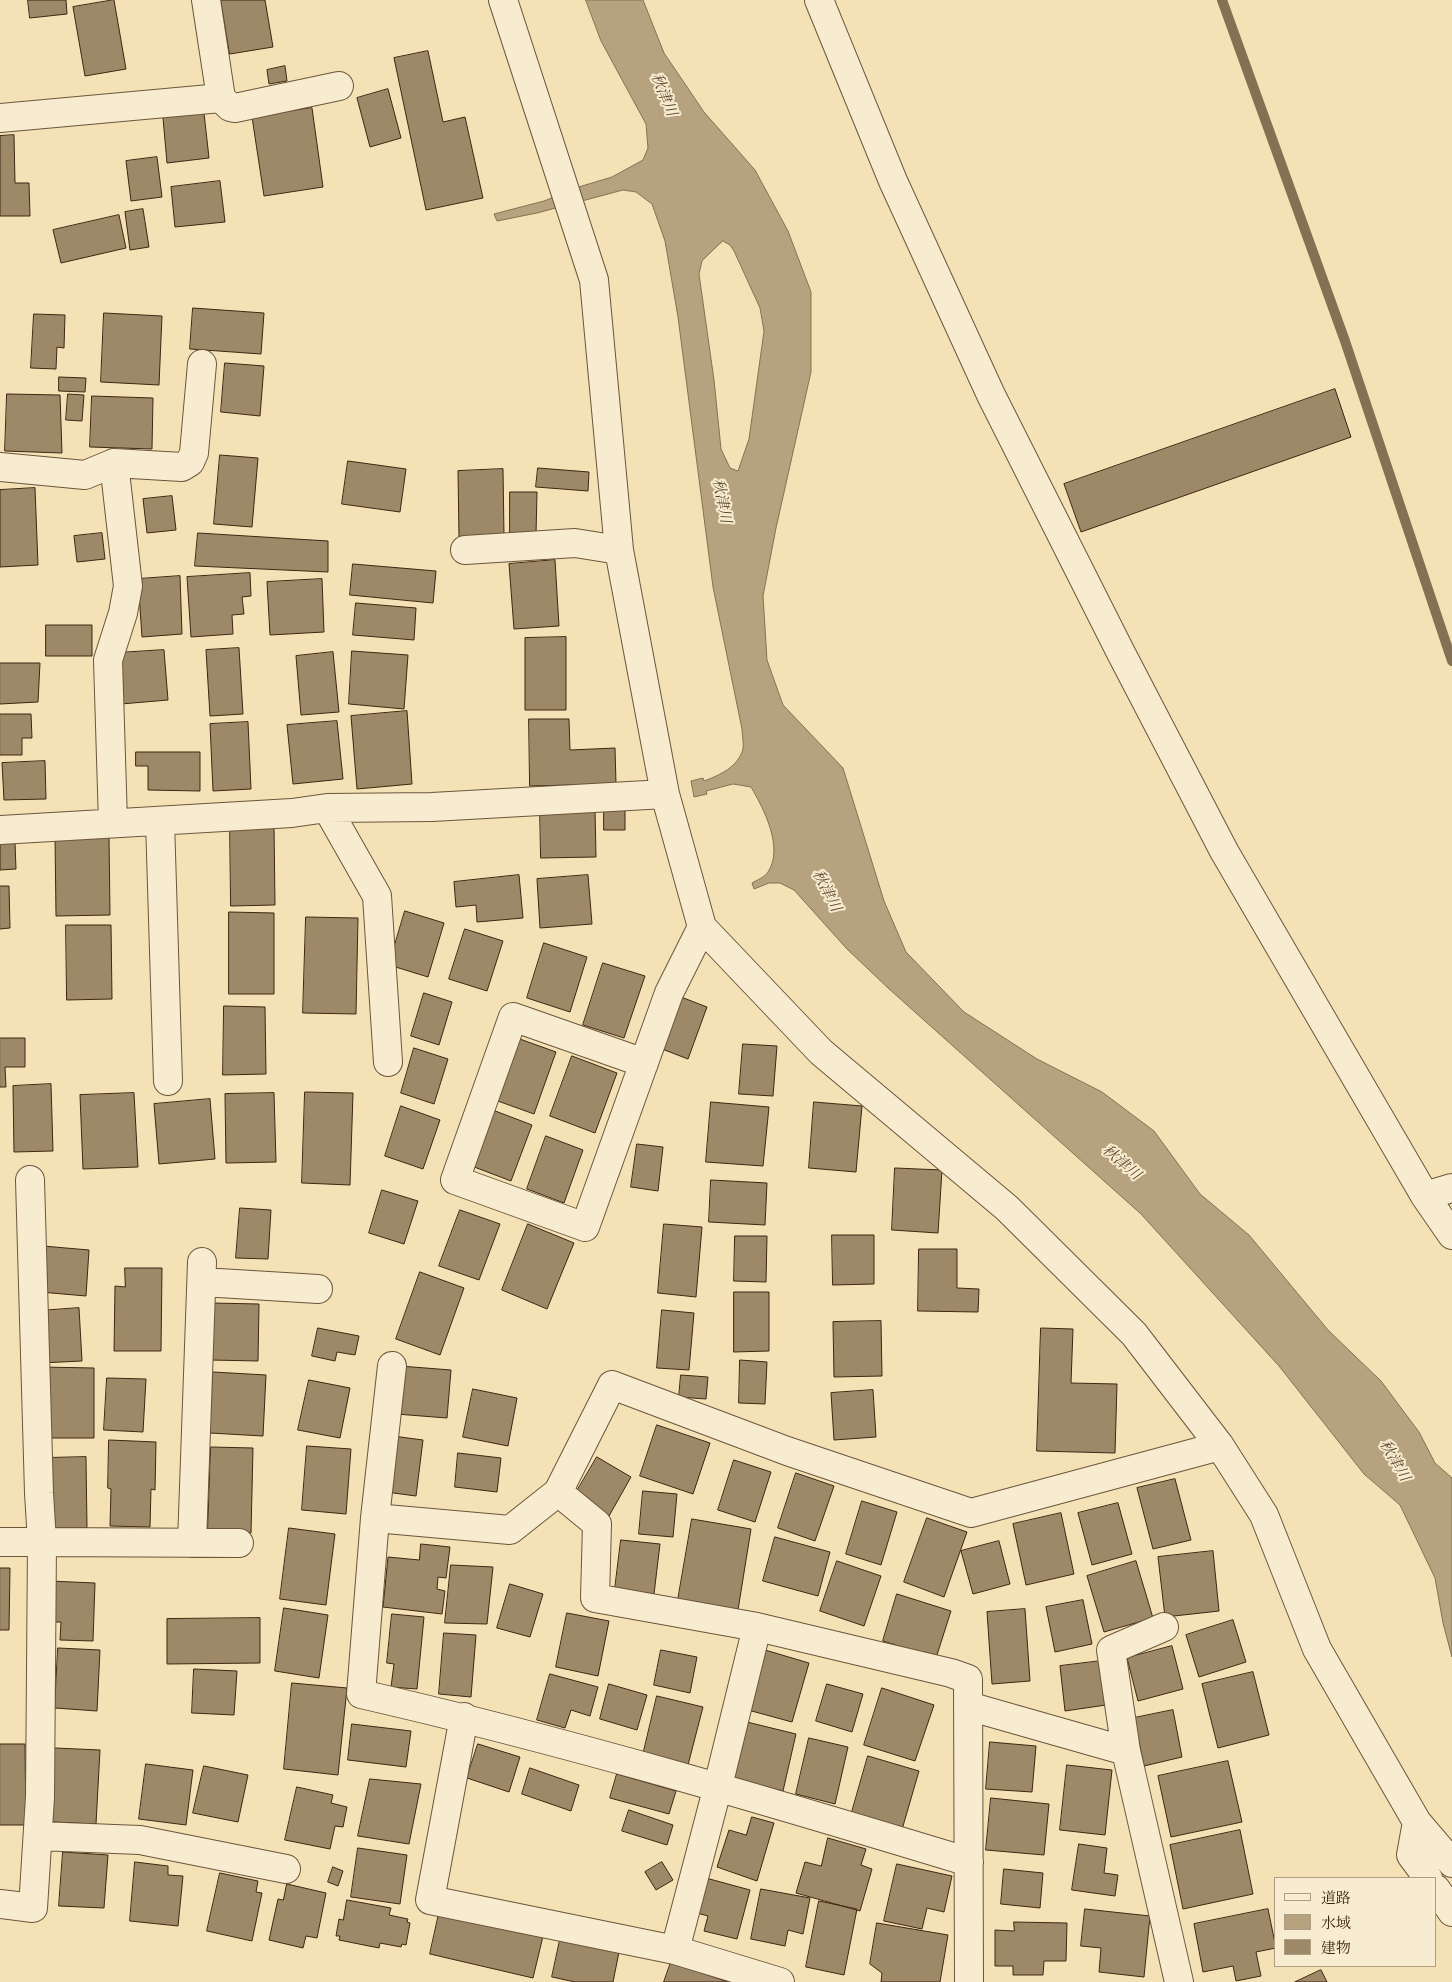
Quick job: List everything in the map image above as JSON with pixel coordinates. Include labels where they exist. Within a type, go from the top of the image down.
[{"type":"street","points":[[206,0],[221,98],[230,107],[235,108],[339,86]]},
{"type":"street","points":[[503,0],[594,280],[619,550],[665,794],[702,927],[821,1052],[1007,1208],[1134,1334],[1220,1446],[1264,1515],[1317,1649],[1417,1822],[1452,1863]]},
{"type":"street","points":[[819,0],[893,181],[987,386],[1112,633],[1224,851],[1426,1196],[1452,1235]]},
{"type":"street","points":[[0,118],[221,98]]},
{"type":"street","points":[[0,467],[85,475],[114,463],[182,467],[190,462],[194,453],[202,364]]},
{"type":"street","points":[[113,824],[108,660],[123,613],[128,586],[114,463]]},
{"type":"street","points":[[466,550],[575,543],[619,550]]},
{"type":"street","points":[[0,830],[292,813],[327,808],[432,807],[665,794]]},
{"type":"street","points":[[327,808],[377,896],[388,1062]]},
{"type":"street","points":[[160,821],[168,1081]]},
{"type":"street","points":[[644,1063],[513,1016],[455,1180],[586,1227],[669,993],[702,927]]},
{"type":"street","points":[[0,1904],[33,1908],[40,1797],[42,1542],[38,1473],[30,1180]]},
{"type":"street","points":[[1426,1196],[1452,1188]]},
{"type":"street","points":[[192,1542],[202,1272],[318,1289]]},
{"type":"street","points":[[392,1366],[375,1518],[361,1694],[464,1717],[718,1786],[969,1862]]},
{"type":"street","points":[[375,1518],[510,1530],[558,1492],[612,1385],[787,1451],[971,1513],[1220,1446]]},
{"type":"street","points":[[558,1492],[596,1524],[595,1598],[756,1627],[951,1673],[968,1679],[970,1982]]},
{"type":"street","points":[[0,1542],[239,1543]]},
{"type":"street","points":[[675,1950],[718,1786],[756,1627]]},
{"type":"street","points":[[1164,1627],[1111,1650],[1126,1751],[1179,1982]]},
{"type":"street","points":[[968,1706],[1126,1751]]},
{"type":"street","points":[[464,1717],[430,1900],[675,1950],[780,1982]]},
{"type":"street","points":[[1417,1822],[1411,1855],[1427,1877]]},
{"type":"street","points":[[38,1836],[140,1840],[286,1868]]},
{"type":"street","points":[[1437,1890],[1452,1912]]},
{"type":"water","name":"秋津川","points":[[586,0],[643,0],[664,53],[704,112],[755,170],[788,231],[811,292],[811,372],[776,528],[763,596],[767,660],[783,705],[843,768],[884,901],[906,952],[964,1012],[1037,1059],[1102,1092],[1154,1131],[1200,1194],[1249,1235],[1328,1330],[1381,1381],[1419,1432],[1435,1463],[1452,1478],[1452,1657],[1443,1623],[1435,1578],[1400,1505],[1364,1474],[1279,1366],[1141,1214],[888,988],[847,949],[794,890],[780,883],[769,883],[754,889],[752,883],[768,872],[774,852],[773,840],[766,817],[751,787],[733,784],[706,791],[707,794],[694,797],[691,781],[703,778],[704,781],[728,770],[741,755],[743,745],[742,729],[713,587],[678,317],[665,241],[652,204],[636,192],[623,190],[537,213],[497,221],[494,214],[544,201],[612,177],[643,160],[648,148],[646,124],[601,41]],"holes":[[[723,241],[730,245],[760,308],[764,331],[749,439],[738,471],[730,468],[721,449],[714,380],[699,274],[702,261]]]},
{"type":"building","points":[[28,0],[66,0],[67,14],[30,18]]},
{"type":"building","points":[[114,0],[126,69],[85,76],[73,7]]},
{"type":"building","points":[[221,0],[265,0],[273,47],[230,54]]},
{"type":"building","points":[[428,51],[443,122],[465,117],[483,198],[426,210],[394,58]]},
{"type":"building","points":[[285,66],[287,81],[269,84],[267,70]]},
{"type":"building","points":[[388,89],[401,138],[370,147],[357,98]]},
{"type":"building","points":[[312,108],[323,187],[264,196],[252,117]]},
{"type":"building","points":[[204,113],[209,158],[167,163],[163,118]]},
{"type":"building","points":[[14,135],[15,183],[29,183],[30,216],[0,216],[0,136]]},
{"type":"building","points":[[157,157],[162,197],[131,201],[126,161]]},
{"type":"building","points":[[220,181],[225,222],[175,227],[171,187]]},
{"type":"building","points":[[143,209],[149,247],[130,250],[125,212]]},
{"type":"building","points":[[119,215],[126,248],[61,263],[53,230]]},
{"type":"building","points":[[193,308],[264,313],[261,354],[190,349]]},
{"type":"building","points":[[104,313],[162,316],[159,385],[101,382]]},
{"type":"building","points":[[34,314],[65,315],[64,348],[57,347],[56,369],[31,368]]},
{"type":"building","points":[[225,363],[264,366],[260,416],[221,412]]},
{"type":"building","points":[[59,377],[86,378],[85,392],[59,391]]},
{"type":"building","points":[[1335,389],[1351,437],[1081,532],[1064,484]]},
{"type":"building","points":[[7,394],[60,395],[62,453],[5,451]]},
{"type":"building","points":[[68,394],[84,395],[82,421],[66,420]]},
{"type":"building","points":[[92,396],[153,398],[152,449],[90,447]]},
{"type":"building","points":[[220,455],[258,458],[252,527],[214,524]]},
{"type":"building","points":[[348,461],[406,469],[400,512],[342,504]]},
{"type":"building","points":[[538,468],[589,472],[588,491],[536,487]]},
{"type":"building","points":[[503,469],[504,536],[459,537],[458,471]]},
{"type":"building","points":[[35,488],[38,565],[0,567],[0,490]]},
{"type":"building","points":[[510,492],[537,492],[536,535],[510,534]]},
{"type":"building","points":[[172,496],[176,530],[147,533],[143,499]]},
{"type":"building","points":[[102,533],[105,559],[77,562],[74,536]]},
{"type":"building","points":[[198,533],[328,541],[328,572],[195,566]]},
{"type":"building","points":[[555,560],[559,626],[514,629],[509,564]]},
{"type":"building","points":[[353,564],[436,571],[433,603],[350,595]]},
{"type":"building","points":[[250,573],[251,596],[242,597],[244,614],[232,615],[233,634],[191,637],[187,577]]},
{"type":"building","points":[[180,576],[182,634],[142,637],[138,579]]},
{"type":"building","points":[[322,579],[324,632],[270,635],[267,582]]},
{"type":"building","points":[[356,603],[416,608],[414,640],[353,635]]},
{"type":"building","points":[[46,625],[92,625],[92,656],[46,656]]},
{"type":"building","points":[[566,637],[566,710],[525,710],[525,638]]},
{"type":"building","points":[[239,648],[243,714],[210,716],[206,650]]},
{"type":"building","points":[[164,650],[168,700],[121,704],[117,653]]},
{"type":"building","points":[[352,651],[408,655],[404,709],[349,704]]},
{"type":"building","points":[[333,652],[339,712],[301,715],[296,656]]},
{"type":"building","points":[[0,663],[40,663],[38,702],[0,704]]},
{"type":"building","points":[[407,711],[412,784],[357,789],[351,716]]},
{"type":"building","points":[[0,714],[31,714],[32,738],[22,738],[22,755],[0,755]]},
{"type":"building","points":[[529,719],[569,719],[570,750],[615,748],[616,784],[530,786]]},
{"type":"building","points":[[337,721],[343,779],[293,784],[287,725]]},
{"type":"building","points":[[248,722],[251,789],[213,791],[210,724]]},
{"type":"building","points":[[136,752],[200,752],[200,791],[148,790],[148,766],[136,766]]},
{"type":"building","points":[[45,761],[46,799],[4,800],[2,763]]},
{"type":"building","points":[[540,809],[595,809],[596,857],[541,858]]},
{"type":"building","points":[[604,809],[625,809],[625,830],[604,830]]},
{"type":"building","points":[[230,825],[274,825],[275,905],[231,906]]},
{"type":"building","points":[[109,835],[110,915],[56,916],[55,836]]},
{"type":"building","points":[[15,843],[16,869],[0,870],[0,844]]},
{"type":"building","points":[[519,875],[523,918],[477,922],[476,905],[456,907],[454,882]]},
{"type":"building","points":[[588,875],[592,924],[540,928],[537,879]]},
{"type":"building","points":[[0,886],[9,886],[10,928],[0,929]]},
{"type":"building","points":[[405,911],[444,923],[428,977],[389,965]]},
{"type":"building","points":[[229,912],[274,913],[274,994],[229,994]]},
{"type":"building","points":[[306,917],[358,918],[356,1014],[303,1013]]},
{"type":"building","points":[[66,925],[111,925],[112,999],[67,1000]]},
{"type":"building","points":[[465,929],[503,941],[487,991],[449,979]]},
{"type":"building","points":[[544,943],[587,957],[570,1012],[527,998]]},
{"type":"building","points":[[603,963],[645,976],[624,1038],[583,1025]]},
{"type":"building","points":[[424,993],[452,1002],[439,1045],[411,1036]]},
{"type":"building","points":[[681,997],[707,1007],[688,1059],[662,1049]]},
{"type":"building","points":[[224,1006],[265,1007],[266,1074],[223,1075]]},
{"type":"building","points":[[0,1038],[25,1038],[25,1067],[5,1067],[6,1087],[0,1087]]},
{"type":"building","points":[[517,1038],[556,1052],[534,1114],[495,1100]]},
{"type":"building","points":[[743,1044],[777,1046],[773,1096],[739,1094]]},
{"type":"building","points":[[414,1048],[448,1059],[434,1104],[401,1093]]},
{"type":"building","points":[[572,1056],[617,1073],[595,1133],[550,1116]]},
{"type":"building","points":[[51,1084],[53,1151],[14,1152],[13,1086]]},
{"type":"building","points":[[305,1092],[353,1093],[350,1185],[302,1183]]},
{"type":"building","points":[[134,1093],[138,1167],[83,1169],[80,1095]]},
{"type":"building","points":[[274,1093],[276,1162],[226,1163],[225,1094]]},
{"type":"building","points":[[210,1099],[215,1159],[159,1164],[154,1104]]},
{"type":"building","points":[[711,1102],[769,1107],[763,1166],[706,1162]]},
{"type":"building","points":[[814,1102],[862,1106],[856,1172],[809,1168]]},
{"type":"building","points":[[401,1106],[440,1120],[423,1169],[385,1156]]},
{"type":"building","points":[[490,1109],[532,1125],[511,1181],[469,1165]]},
{"type":"building","points":[[546,1136],[583,1150],[564,1203],[527,1189]]},
{"type":"building","points":[[637,1144],[663,1147],[658,1191],[631,1187]]},
{"type":"building","points":[[895,1168],[942,1170],[938,1233],[892,1230]]},
{"type":"building","points":[[711,1180],[767,1183],[765,1225],[709,1222]]},
{"type":"building","points":[[382,1190],[418,1201],[404,1244],[369,1233]]},
{"type":"building","points":[[240,1208],[271,1210],[268,1259],[236,1258]]},
{"type":"building","points":[[460,1210],[500,1224],[479,1280],[439,1266]]},
{"type":"building","points":[[528,1224],[574,1243],[547,1309],[502,1290]]},
{"type":"building","points":[[664,1224],[702,1227],[696,1297],[658,1293]]},
{"type":"building","points":[[832,1235],[874,1235],[874,1284],[833,1285]]},
{"type":"building","points":[[735,1236],[767,1236],[766,1282],[734,1281]]},
{"type":"building","points":[[43,1246],[89,1250],[86,1296],[40,1292]]},
{"type":"building","points":[[919,1249],[957,1249],[957,1288],[979,1289],[978,1312],[918,1311]]},
{"type":"building","points":[[125,1268],[162,1268],[161,1351],[114,1351],[115,1286],[125,1287]]},
{"type":"building","points":[[420,1272],[464,1288],[440,1355],[396,1339]]},
{"type":"building","points":[[734,1292],[769,1292],[769,1351],[734,1352]]},
{"type":"building","points":[[212,1303],[259,1304],[258,1361],[210,1360]]},
{"type":"building","points":[[79,1308],[82,1361],[40,1363],[38,1311]]},
{"type":"building","points":[[662,1310],[694,1313],[689,1370],[657,1368]]},
{"type":"building","points":[[881,1321],[882,1376],[834,1377],[833,1322]]},
{"type":"building","points":[[318,1328],[359,1336],[355,1355],[337,1352],[335,1361],[312,1356]]},
{"type":"building","points":[[1041,1328],[1073,1329],[1071,1383],[1117,1384],[1115,1453],[1037,1451]]},
{"type":"building","points":[[740,1360],[767,1362],[765,1404],[739,1403]]},
{"type":"building","points":[[400,1366],[451,1370],[447,1418],[396,1414]]},
{"type":"building","points":[[41,1367],[94,1368],[94,1438],[41,1438]]},
{"type":"building","points":[[213,1372],[266,1375],[263,1436],[210,1433]]},
{"type":"building","points":[[681,1375],[708,1377],[706,1399],[679,1397]]},
{"type":"building","points":[[107,1378],[146,1379],[143,1432],[104,1430]]},
{"type":"building","points":[[309,1380],[350,1388],[340,1438],[298,1430]]},
{"type":"building","points":[[473,1389],[517,1398],[508,1446],[463,1437]]},
{"type":"building","points":[[873,1390],[876,1437],[834,1440],[831,1393]]},
{"type":"building","points":[[657,1425],[710,1443],[693,1494],[640,1476]]},
{"type":"building","points":[[393,1436],[423,1440],[416,1496],[386,1492]]},
{"type":"building","points":[[109,1440],[156,1442],[155,1490],[151,1489],[150,1527],[110,1526],[111,1489],[108,1488]]},
{"type":"building","points":[[307,1446],[351,1449],[346,1514],[302,1510]]},
{"type":"building","points":[[211,1447],[253,1448],[251,1533],[208,1531]]},
{"type":"building","points":[[458,1453],[501,1458],[497,1492],[455,1487]]},
{"type":"building","points":[[86,1457],[87,1528],[48,1528],[46,1458]]},
{"type":"building","points":[[597,1457],[631,1477],[609,1516],[574,1496]]},
{"type":"building","points":[[734,1460],[771,1472],[755,1522],[718,1510]]},
{"type":"building","points":[[796,1473],[834,1486],[815,1541],[778,1528]]},
{"type":"building","points":[[1175,1479],[1191,1540],[1153,1549],[1137,1488]]},
{"type":"building","points":[[643,1491],[677,1494],[673,1537],[639,1534]]},
{"type":"building","points":[[862,1501],[897,1512],[881,1565],[846,1554]]},
{"type":"building","points":[[1118,1503],[1132,1554],[1092,1565],[1078,1513]]},
{"type":"building","points":[[1061,1513],[1074,1574],[1026,1585],[1013,1524]]},
{"type":"building","points":[[927,1518],[967,1532],[944,1597],[904,1582]]},
{"type":"building","points":[[692,1519],[751,1529],[738,1610],[678,1600]]},
{"type":"building","points":[[289,1528],[335,1534],[326,1605],[280,1599]]},
{"type":"building","points":[[775,1537],[830,1552],[818,1596],[763,1581]]},
{"type":"building","points":[[621,1540],[660,1544],[654,1594],[615,1589]]},
{"type":"building","points":[[999,1541],[1010,1584],[973,1594],[961,1551]]},
{"type":"building","points":[[421,1544],[450,1547],[446,1578],[438,1577],[437,1589],[445,1591],[442,1614],[383,1607],[388,1557],[419,1560]]},
{"type":"building","points":[[1213,1551],[1219,1611],[1165,1617],[1158,1557]]},
{"type":"building","points":[[837,1561],[881,1576],[864,1626],[820,1611]]},
{"type":"building","points":[[1136,1561],[1153,1618],[1104,1632],[1087,1576]]},
{"type":"building","points":[[451,1565],[493,1567],[487,1624],[445,1623]]},
{"type":"building","points":[[0,1568],[10,1568],[9,1630],[0,1630]]},
{"type":"building","points":[[49,1581],[95,1583],[93,1641],[60,1640],[61,1622],[47,1622]]},
{"type":"building","points":[[510,1584],[543,1594],[530,1637],[497,1628]]},
{"type":"building","points":[[897,1594],[951,1611],[936,1658],[883,1641]]},
{"type":"building","points":[[1083,1600],[1092,1644],[1055,1652],[1046,1607]]},
{"type":"building","points":[[284,1608],[328,1615],[319,1678],[275,1671]]},
{"type":"building","points":[[1025,1609],[1030,1681],[992,1684],[987,1612]]},
{"type":"building","points":[[567,1613],[609,1621],[598,1676],[556,1667]]},
{"type":"building","points":[[392,1614],[424,1617],[417,1689],[391,1687],[394,1664],[387,1663]]},
{"type":"building","points":[[260,1618],[260,1663],[167,1664],[167,1619]]},
{"type":"building","points":[[1233,1620],[1246,1662],[1199,1677],[1186,1635]]},
{"type":"building","points":[[444,1633],[476,1635],[471,1697],[439,1694]]},
{"type":"building","points":[[1172,1646],[1183,1689],[1138,1701],[1127,1658]]},
{"type":"building","points":[[58,1648],[100,1650],[97,1711],[55,1708]]},
{"type":"building","points":[[661,1650],[697,1657],[690,1693],[654,1685]]},
{"type":"building","points":[[765,1650],[809,1663],[792,1722],[748,1710]]},
{"type":"building","points":[[1101,1661],[1106,1705],[1065,1711],[1060,1666]]},
{"type":"building","points":[[194,1669],[237,1671],[234,1715],[192,1713]]},
{"type":"building","points":[[1253,1672],[1269,1735],[1218,1748],[1202,1684]]},
{"type":"building","points":[[550,1674],[598,1687],[590,1716],[571,1710],[565,1728],[537,1720]]},
{"type":"building","points":[[292,1683],[347,1688],[338,1775],[284,1769]]},
{"type":"building","points":[[609,1684],[647,1695],[637,1730],[600,1719]]},
{"type":"building","points":[[827,1684],[863,1694],[852,1732],[816,1721]]},
{"type":"building","points":[[882,1688],[934,1705],[915,1761],[864,1745]]},
{"type":"building","points":[[657,1696],[703,1707],[688,1765],[643,1755]]},
{"type":"building","points":[[1173,1710],[1182,1757],[1144,1766],[1134,1718]]},
{"type":"building","points":[[747,1722],[796,1734],[783,1791],[733,1779]]},
{"type":"building","points":[[352,1724],[411,1731],[406,1767],[348,1760]]},
{"type":"building","points":[[809,1738],[848,1747],[835,1804],[796,1794]]},
{"type":"building","points":[[990,1742],[1036,1746],[1032,1792],[986,1789]]},
{"type":"building","points":[[0,1744],[25,1744],[26,1825],[0,1825]]},
{"type":"building","points":[[478,1744],[520,1757],[509,1792],[467,1778]]},
{"type":"building","points":[[55,1748],[100,1750],[96,1824],[52,1822]]},
{"type":"building","points":[[868,1756],[919,1771],[901,1833],[850,1819]]},
{"type":"building","points":[[1228,1761],[1242,1822],[1171,1837],[1158,1776]]},
{"type":"building","points":[[146,1764],[193,1770],[186,1825],[139,1819]]},
{"type":"building","points":[[1067,1765],[1112,1770],[1105,1835],[1060,1830]]},
{"type":"building","points":[[204,1766],[248,1775],[238,1822],[193,1813]]},
{"type":"building","points":[[530,1768],[579,1785],[571,1811],[522,1794]]},
{"type":"building","points":[[617,1774],[676,1791],[669,1814],[610,1798]]},
{"type":"building","points":[[370,1779],[421,1784],[409,1844],[358,1836]]},
{"type":"building","points":[[297,1787],[333,1795],[331,1803],[347,1807],[343,1827],[335,1826],[330,1849],[285,1840]]},
{"type":"building","points":[[991,1798],[1049,1804],[1044,1855],[986,1850]]},
{"type":"building","points":[[629,1810],[673,1825],[667,1845],[622,1831]]},
{"type":"building","points":[[752,1817],[774,1823],[757,1881],[717,1867],[729,1830],[746,1835]]},
{"type":"building","points":[[1240,1830],[1253,1894],[1183,1909],[1170,1845]]},
{"type":"building","points":[[828,1838],[866,1849],[861,1865],[872,1869],[860,1911],[796,1893],[805,1862],[821,1866]]},
{"type":"building","points":[[1079,1844],[1107,1848],[1104,1873],[1118,1875],[1115,1896],[1072,1890]]},
{"type":"building","points":[[358,1848],[407,1855],[400,1904],[351,1897]]},
{"type":"building","points":[[63,1852],[108,1855],[104,1908],[59,1906]]},
{"type":"building","points":[[135,1862],[168,1866],[168,1875],[183,1876],[178,1926],[130,1921]]},
{"type":"building","points":[[662,1862],[673,1880],[656,1890],[645,1872]]},
{"type":"building","points":[[897,1864],[952,1876],[944,1912],[927,1908],[922,1929],[884,1921]]},
{"type":"building","points":[[333,1867],[343,1871],[338,1886],[328,1882]]},
{"type":"building","points":[[1004,1869],[1043,1873],[1040,1908],[1001,1904]]},
{"type":"building","points":[[220,1873],[258,1881],[256,1892],[262,1893],[252,1941],[207,1931]]},
{"type":"building","points":[[706,1878],[750,1890],[737,1939],[704,1931],[708,1916],[697,1913]]},
{"type":"building","points":[[287,1884],[326,1893],[317,1938],[306,1936],[303,1948],[269,1940],[278,1899],[283,1900]]},
{"type":"building","points":[[761,1889],[810,1898],[803,1934],[788,1930],[785,1946],[751,1939]]},
{"type":"building","points":[[347,1900],[391,1908],[389,1915],[408,1919],[407,1922],[410,1923],[406,1945],[402,1944],[401,1947],[380,1943],[379,1948],[339,1940],[340,1936],[336,1936],[339,1919],[343,1920]]},
{"type":"building","points":[[819,1901],[857,1909],[844,1975],[806,1967]]},
{"type":"building","points":[[440,1909],[544,1932],[533,1978],[430,1954]]},
{"type":"building","points":[[1085,1909],[1150,1916],[1144,1977],[1099,1972],[1101,1948],[1081,1946]]},
{"type":"building","points":[[1268,1909],[1274,1938],[1274,1948],[1256,1952],[1261,1976],[1236,1981],[1233,1966],[1203,1972],[1194,1924]]},
{"type":"building","points":[[1014,1922],[1067,1923],[1066,1961],[1044,1961],[1043,1975],[1013,1975],[1013,1966],[995,1966],[995,1930],[1014,1931]]},
{"type":"building","points":[[877,1923],[948,1935],[940,1982],[881,1982],[882,1973],[870,1964]]},
{"type":"building","points":[[560,1940],[619,1952],[613,1982],[575,1982],[552,1977]]},
{"type":"building","points":[[671,1962],[728,1982],[664,1982]]},
{"type":"building","points":[[1321,1970],[1327,1982],[1295,1982]]},
{"type":"waterway","points":[[1222,0],[1345,341],[1452,661]]}]
